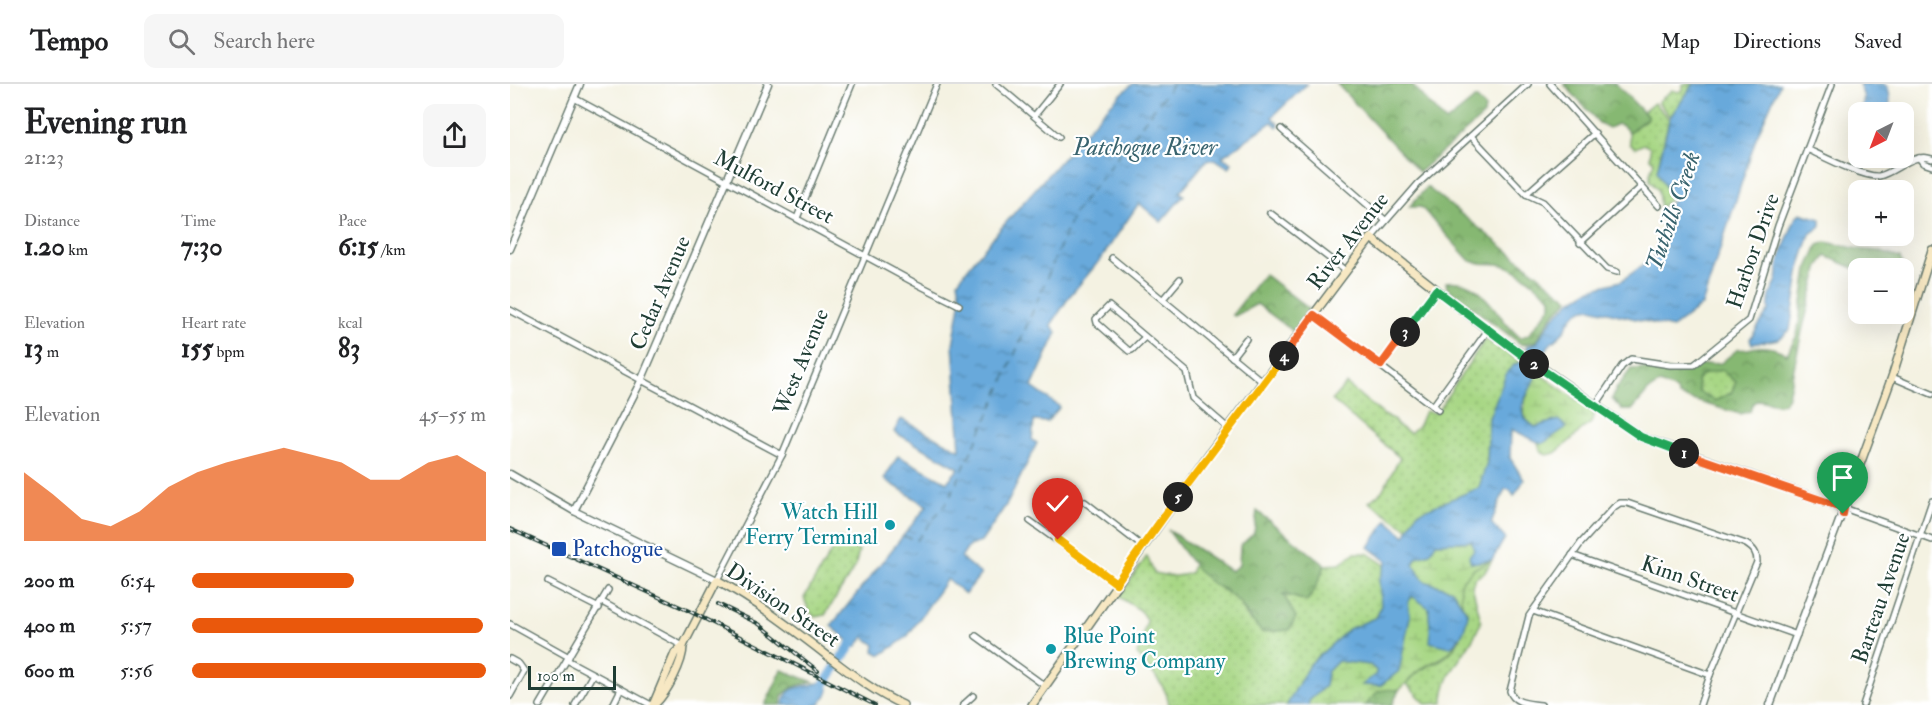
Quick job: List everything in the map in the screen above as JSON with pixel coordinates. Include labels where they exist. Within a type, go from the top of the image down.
[{"type":"main road","name":"River Avenue","points":[[1032,705],[1142,546],[1371,238]]},
{"type":"main road","points":[[1371,238],[1524,357],[1641,437],[1844,508],[1892,377],[1932,250]]},
{"type":"main road","name":"West Avenue","points":[[652,705],[675,653],[683,646],[717,580]]},
{"type":"main road","name":"Division Street","points":[[717,580],[770,612],[880,694],[903,705]]},
{"type":"street","points":[[510,249],[513,236],[580,84]]},
{"type":"street","name":"Cedar Avenue","points":[[574,511],[641,381],[768,84]]},
{"type":"street","points":[[797,218],[852,84]]},
{"type":"street","name":"West Avenue","points":[[717,580],[782,456],[937,84]]},
{"type":"street","points":[[996,84],[1059,137]]},
{"type":"street","points":[[1035,115],[1060,84]]},
{"type":"street","name":"River Avenue","points":[[1371,238],[1419,183],[1528,84]]},
{"type":"street","points":[[1550,84],[1659,206]]},
{"type":"street","name":"Harbor Drive","points":[[1596,405],[1621,369],[1631,359],[1670,365],[1694,365],[1749,320],[1778,226],[1832,84]]},
{"type":"street","name":"Mulford Street","points":[[574,98],[959,305]]},
{"type":"street","points":[[1281,129],[1385,220]]},
{"type":"street","points":[[1526,194],[1595,133]]},
{"type":"street","points":[[1471,136],[1526,194],[1543,202],[1607,269],[1617,272]]},
{"type":"street","points":[[1807,149],[1861,173],[1878,176],[1919,158],[1932,159]]},
{"type":"street","points":[[1919,158],[1923,163],[1932,165]]},
{"type":"street","points":[[1581,243],[1641,187]]},
{"type":"street","points":[[1270,213],[1346,271]]},
{"type":"street","points":[[1112,258],[1264,383]]},
{"type":"street","points":[[1163,299],[1180,279]]},
{"type":"street","points":[[1381,365],[1436,290]]},
{"type":"street","points":[[1145,337],[1129,351],[1096,323],[1096,319],[1109,306],[1187,372],[1193,398],[1229,429]]},
{"type":"street","points":[[510,310],[782,456]]},
{"type":"street","points":[[1314,315],[1435,408],[1488,330]]},
{"type":"street","points":[[1232,357],[1246,339]]},
{"type":"street","points":[[1892,377],[1932,394]]},
{"type":"street","name":"Division Street","points":[[510,474],[574,511],[717,580]]},
{"type":"street","name":"Barteau Avenue","points":[[1863,705],[1932,501]]},
{"type":"street","points":[[1085,502],[1142,546]]},
{"type":"street","points":[[1541,705],[1511,697],[1509,691],[1526,624],[1581,543],[1614,507],[1627,502],[1746,544],[1753,548],[1757,555],[1757,562],[1710,675],[1700,705]]},
{"type":"street","points":[[1770,705],[1844,508],[1932,540]]},
{"type":"street","points":[[1030,521],[1116,583]]},
{"type":"street","name":"Kinn Street","points":[[1572,555],[1797,635]]},
{"type":"street","points":[[548,582],[683,646]]},
{"type":"street","points":[[540,705],[608,590]]},
{"type":"street","points":[[1533,611],[1710,675]]},
{"type":"street","points":[[510,624],[593,674],[652,705]]},
{"type":"street","points":[[976,636],[1045,686]]},
{"type":"street","points":[[510,659],[519,664],[524,671],[510,694]]},
{"type":"street","points":[[575,705],[593,674]]},
{"type":"street","points":[[613,705],[621,689]]},
{"type":"street","points":[[963,705],[973,696]]},
{"type":"green space","points":[[1337,84],[1411,84],[1446,122],[1476,98],[1485,107],[1484,115],[1419,172]]},
{"type":"green space","points":[[1564,84],[1616,84],[1648,117],[1629,132],[1617,124],[1609,128],[1599,123]]},
{"type":"green space","points":[[1683,84],[1694,84],[1670,117],[1658,102],[1672,90],[1678,92],[1683,90]]},
{"type":"green space","points":[[1654,103],[1669,119],[1657,171],[1671,197],[1660,208],[1658,190],[1650,181],[1654,162],[1650,158],[1650,148],[1644,144],[1635,148],[1630,144],[1629,132],[1648,118],[1643,112]]},
{"type":"green space","points":[[1427,187],[1569,299],[1552,316],[1536,341],[1522,345],[1447,288],[1446,282],[1459,282],[1471,286],[1489,301],[1521,338],[1529,334],[1551,306],[1551,298],[1519,272],[1505,266],[1469,260],[1421,207],[1409,207]]},
{"type":"green space","points":[[1826,242],[1878,251],[1900,258],[1848,258],[1848,266],[1826,256],[1819,266],[1788,396],[1784,403],[1758,400],[1753,403],[1750,411],[1740,414],[1679,396],[1676,390],[1660,383],[1648,391],[1632,410],[1622,410],[1612,399],[1616,389],[1631,369],[1651,368],[1676,372],[1699,365],[1721,363],[1738,349],[1758,347],[1773,348],[1787,354],[1797,335],[1807,270],[1818,245]],"holes":[[[1721,370],[1736,382],[1731,393],[1715,401],[1699,392],[1697,380],[1702,375]]]},
{"type":"green space","points":[[1264,274],[1309,309],[1294,332],[1257,304],[1235,316],[1232,315]]},
{"type":"green space","points":[[1487,340],[1520,362],[1514,365],[1489,418],[1487,463],[1479,488],[1417,513],[1408,529],[1369,502],[1382,491],[1400,458],[1332,400],[1346,384],[1410,433],[1419,425],[1425,411],[1436,413],[1484,341]]},
{"type":"green space","points":[[1722,370],[1736,382],[1731,393],[1715,401],[1699,392],[1697,380],[1702,374]]},
{"type":"green space","points":[[1537,372],[1595,413],[1591,423],[1555,453],[1547,455],[1540,450],[1538,442],[1542,444],[1566,427],[1558,420],[1535,427],[1525,419],[1526,400]]},
{"type":"green space","points":[[1257,511],[1325,565],[1307,601],[1283,594],[1296,617],[1289,630],[1262,632],[1236,599],[1209,581],[1198,570],[1168,530],[1231,571],[1239,565],[1240,546],[1254,533]]},
{"type":"green space","points":[[839,538],[859,551],[855,567],[825,615],[815,617],[809,611],[804,598]]},
{"type":"green space","points":[[1472,541],[1474,551],[1471,563],[1492,560],[1473,569],[1460,583],[1462,605],[1452,590],[1424,581],[1413,565],[1417,557],[1430,553],[1435,543]]},
{"type":"green space","points":[[1354,553],[1367,553],[1385,565],[1379,580],[1381,605],[1377,617],[1349,629],[1309,665],[1287,705],[1169,705],[1161,684],[1137,654],[1147,621],[1140,610],[1119,597],[1147,556],[1154,573],[1164,575],[1186,575],[1190,573],[1194,563],[1210,581],[1220,586],[1239,602],[1250,621],[1282,594],[1307,601],[1325,565],[1340,564]]},
{"type":"green space","points":[[1492,560],[1485,572],[1476,578],[1472,585],[1481,621],[1477,632],[1447,681],[1443,703],[1426,704],[1407,684],[1420,671],[1452,651],[1462,633],[1468,614],[1462,605],[1459,584],[1473,569]]},
{"type":"green space","points":[[1413,596],[1429,608],[1431,626],[1436,634],[1450,647],[1457,642],[1449,653],[1425,666],[1399,690],[1380,691],[1366,705],[1308,705],[1309,701],[1325,686],[1327,672],[1338,661],[1370,665],[1376,670],[1376,674],[1363,685],[1380,686],[1410,617],[1408,602]]},
{"type":"green space","points":[[782,670],[813,682],[789,690],[782,696],[781,705],[765,705]]},
{"type":"green space","points":[[1384,688],[1399,690],[1392,705],[1366,705],[1373,695]]},
{"type":"water","name":"Patchogue River","points":[[1133,84],[1307,84],[1272,117],[1279,125],[1277,127],[1272,122],[1222,157],[1232,163],[1229,168],[1215,159],[1206,161],[1180,192],[1184,195],[1161,222],[1139,203],[1051,325],[1057,332],[1032,387],[1060,407],[1047,422],[1034,421],[1032,440],[1037,443],[1008,502],[981,542],[969,546],[961,558],[981,574],[965,594],[947,579],[907,637],[881,655],[874,651],[875,645],[864,637],[856,647],[831,626],[927,506],[884,479],[898,456],[947,482],[959,468],[894,432],[901,419],[960,450],[953,344],[961,299],[958,281],[993,237],[1092,124]]},
{"type":"water","name":"Tuthills Creek","points":[[1694,84],[1780,84],[1756,138],[1702,305],[1672,328],[1591,308],[1574,315],[1545,352],[1522,408],[1526,419],[1535,427],[1558,420],[1567,427],[1542,444],[1511,429],[1510,458],[1524,480],[1514,496],[1510,490],[1505,489],[1491,523],[1505,538],[1492,560],[1471,563],[1469,556],[1474,550],[1472,541],[1436,543],[1430,553],[1417,557],[1413,564],[1424,581],[1452,590],[1468,614],[1461,636],[1450,647],[1430,642],[1429,608],[1412,596],[1408,602],[1410,617],[1399,671],[1380,686],[1362,685],[1376,674],[1376,670],[1370,665],[1338,661],[1327,672],[1325,686],[1309,701],[1308,705],[1287,705],[1309,665],[1349,629],[1377,617],[1381,605],[1379,580],[1387,561],[1369,547],[1387,520],[1405,536],[1417,513],[1479,488],[1487,462],[1489,418],[1507,372],[1521,362],[1528,352],[1526,347],[1537,342],[1553,318],[1572,300],[1591,289],[1621,281],[1661,252],[1668,223],[1661,211],[1673,201],[1657,171],[1670,117]]},
{"type":"water","points":[[1859,84],[1883,84],[1888,87],[1890,102],[1863,102],[1864,97]]},
{"type":"water","points":[[1800,213],[1821,219],[1821,226],[1810,234],[1801,262],[1790,330],[1779,339],[1752,344],[1750,339],[1769,310],[1769,298],[1777,280],[1782,251],[1796,217]]},
{"type":"water","points":[[821,682],[829,688],[827,695],[819,705],[783,705],[792,689]]},
{"type":"waterway","name":"Patchogue River","points":[[807,705],[821,689],[859,633]]},
{"type":"ferry route","points":[[903,536],[917,540],[949,499],[996,399],[1074,213],[1173,84]]},
{"type":"railway","points":[[510,529],[687,610],[875,705]]},
{"type":"railway","points":[[718,604],[759,624],[818,671]]},
{"type":"place","name":"Watch Hill Ferry Terminal","points":[[890,525]]},
{"type":"place","name":"Patchogue","points":[[559,549]]},
{"type":"place","name":"Blue Point Brewing Company","points":[[1051,649]]},
{"type":"route","points":[[1058,540],[1116,583],[1211,451],[1314,315],[1381,365],[1436,290],[1532,362],[1641,437],[1844,508],[1843,514]]}]
